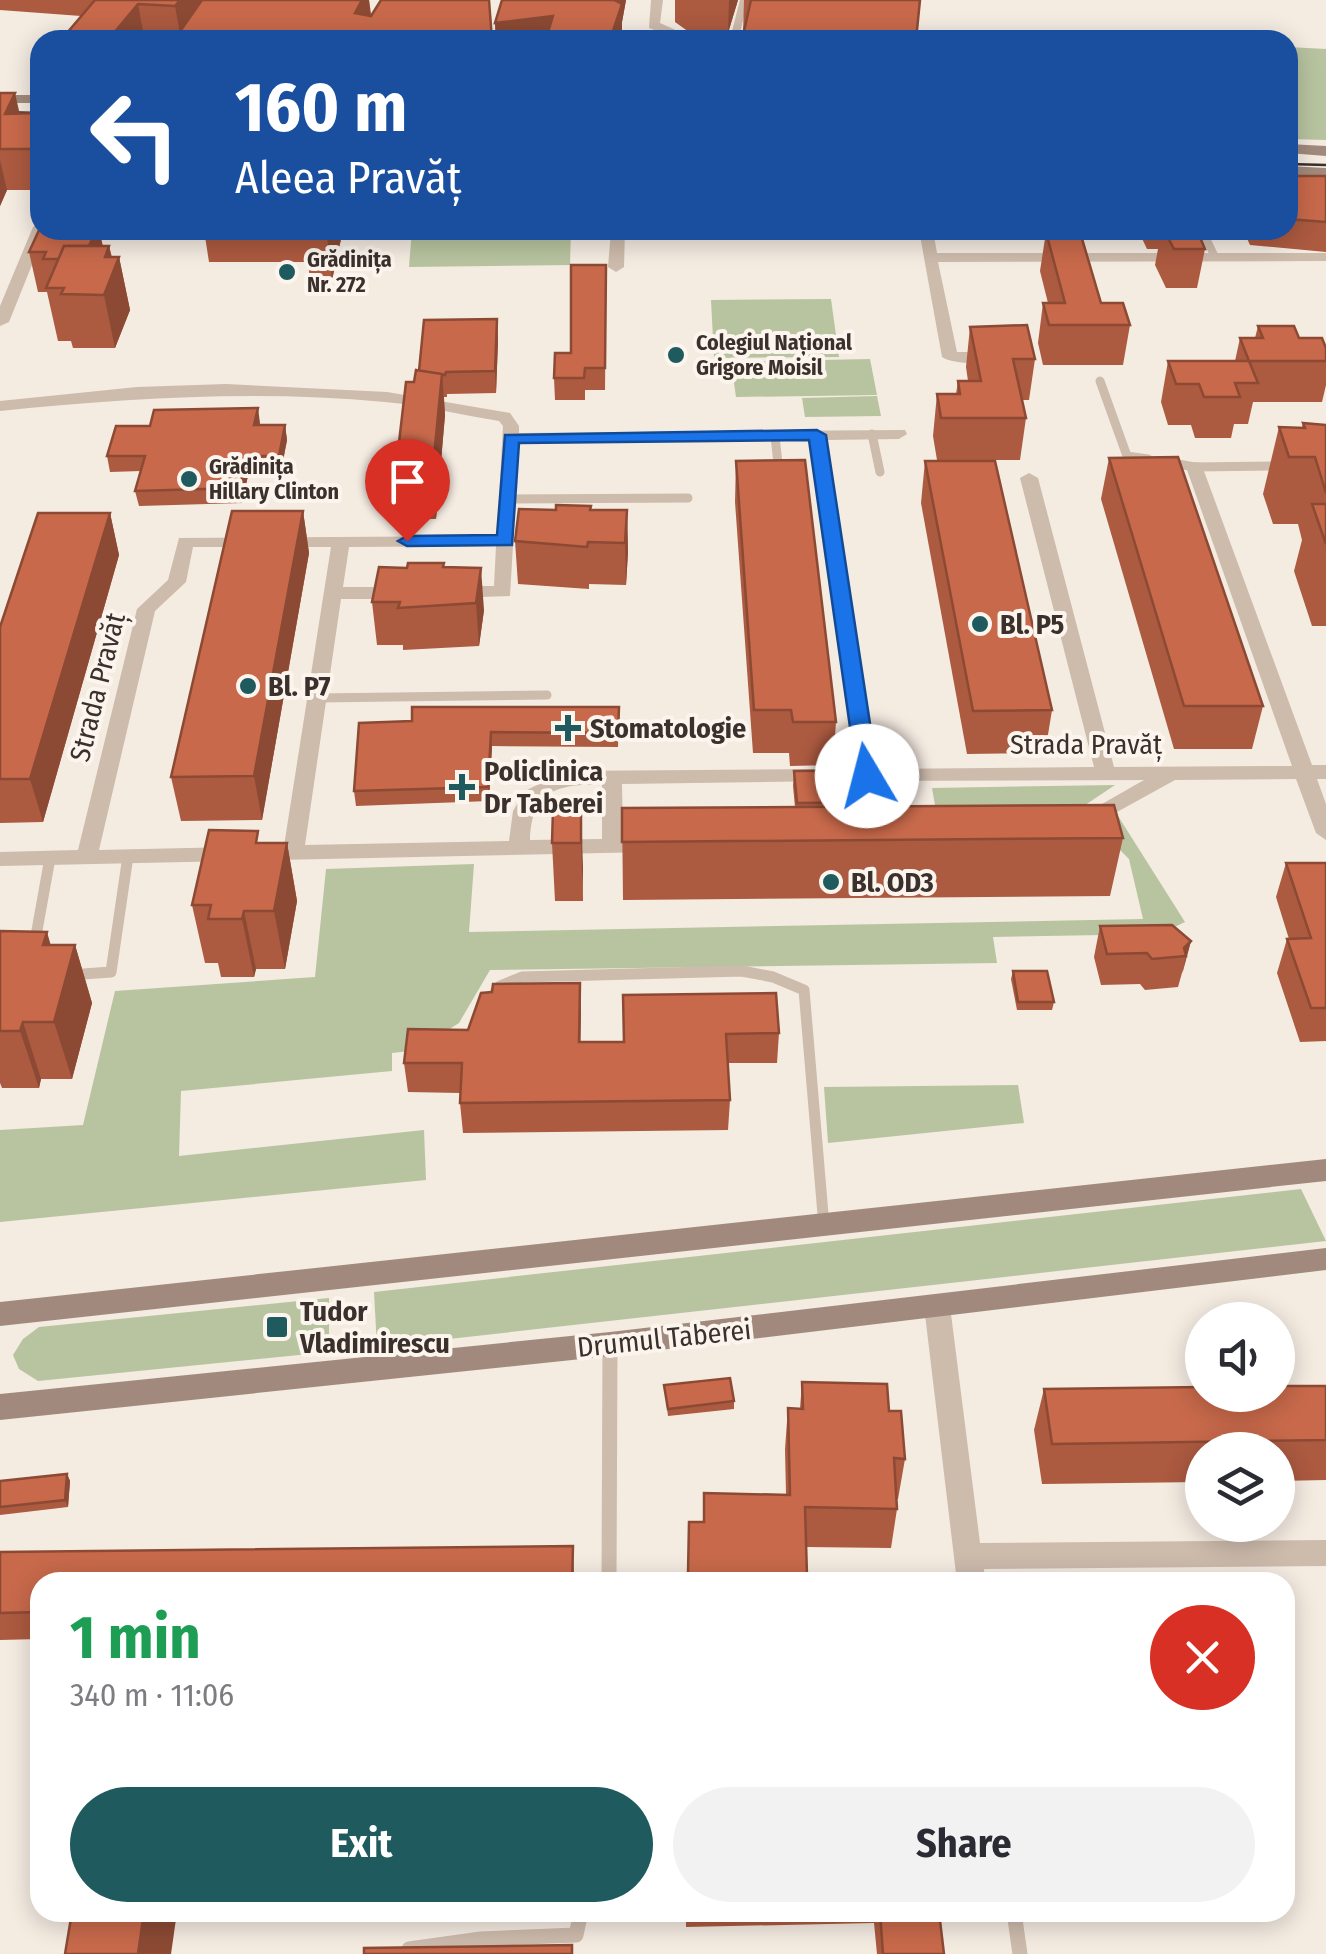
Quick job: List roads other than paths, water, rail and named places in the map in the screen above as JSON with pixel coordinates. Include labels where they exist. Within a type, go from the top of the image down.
[{"type":"main road","points":[[0,99],[30,100]]},
{"type":"main road","points":[[1298,150],[1326,151]]},
{"type":"main road","points":[[1298,172],[1326,173]]},
{"type":"main road","points":[[0,1314],[1326,1170]]},
{"type":"main road","name":"Drumul Taberei","points":[[0,1406],[610,1344],[1326,1259]]},
{"type":"street","points":[[656,0],[650,19],[653,25],[666,30]]},
{"type":"street","points":[[1,322],[35,240]]},
{"type":"street","points":[[616,266],[617,240]]},
{"type":"street","points":[[927,240],[950,357],[1002,357]]},
{"type":"street","points":[[930,258],[1326,257]]},
{"type":"street","points":[[0,406],[137,392],[314,391],[404,399],[492,413],[509,421],[503,592],[334,593]]},
{"type":"street","points":[[511,438],[899,434]]},
{"type":"street","points":[[817,435],[867,776]]},
{"type":"street","points":[[1196,467],[1315,772],[1326,833]]},
{"type":"street","points":[[1029,478],[1106,774]]},
{"type":"street","points":[[293,853],[341,541],[506,541]]},
{"type":"street","name":"Strada Pravăț","points":[[87,857],[146,609],[176,582],[185,542],[341,541]]},
{"type":"street","name":"Strada Pravăț","points":[[519,848],[520,815],[528,798],[541,787],[565,778],[1315,772]]},
{"type":"street","points":[[1061,836],[1172,773]]},
{"type":"street","points":[[612,778],[614,845]]},
{"type":"street","points":[[0,858],[672,844]]},
{"type":"street","points":[[937,1306],[969,1569],[1326,1552]]},
{"type":"lane","points":[[736,30],[743,4],[760,9]]},
{"type":"lane","points":[[1207,240],[1215,257]]},
{"type":"lane","points":[[1100,382],[1127,456],[1196,467],[1291,466]]},
{"type":"lane","points":[[872,434],[880,472]]},
{"type":"lane","points":[[775,436],[779,472]]},
{"type":"lane","points":[[508,499],[688,498]]},
{"type":"lane","points":[[317,698],[548,695]]},
{"type":"lane","points":[[48,975],[110,974],[128,856]]},
{"type":"lane","points":[[32,955],[50,858]]},
{"type":"lane","points":[[490,999],[500,986],[522,976],[742,971],[773,976],[804,990],[824,1226]]},
{"type":"lane","points":[[609,1572],[610,1344]]},
{"type":"lane","points":[[394,1952],[481,1939],[576,1935],[579,1922]]},
{"type":"lane","points":[[1015,1922],[1020,1954]]},
{"type":"tram line","points":[[0,112],[30,113]]},
{"type":"tram line","points":[[1298,164],[1326,165]]},
{"type":"place","name":"Grădinița Nr. 272","points":[[287,272]]},
{"type":"place","name":"Colegiul Național Grigore Moisil","points":[[676,355]]},
{"type":"place","name":"Grădinița Hillary Clinton","points":[[189,479]]},
{"type":"place","name":"Bl. P5","points":[[980,624]]},
{"type":"place","name":"Bl. P7","points":[[248,686]]},
{"type":"place","name":"Stomatologie","points":[[568,728]]},
{"type":"place","name":"Policlinica Dr Taberei","points":[[462,787]]},
{"type":"place","name":"Bl. OD3","points":[[831,882]]},
{"type":"place","name":"Tudor Vladimirescu","points":[[277,1327]]}]
